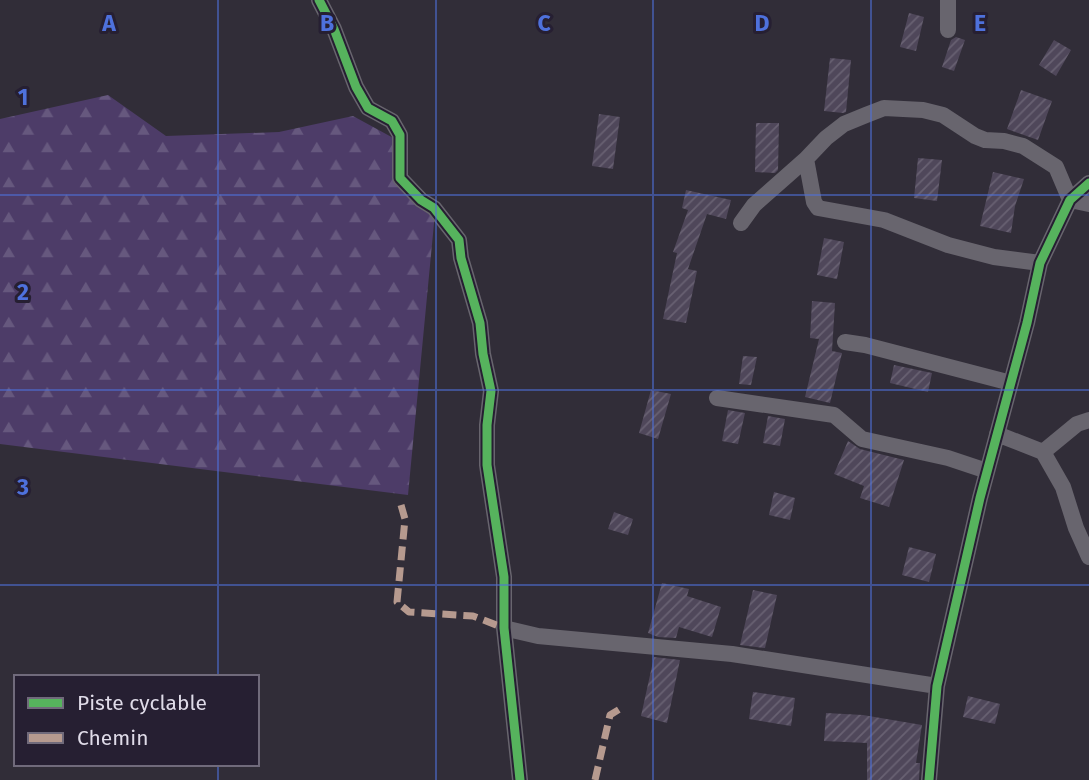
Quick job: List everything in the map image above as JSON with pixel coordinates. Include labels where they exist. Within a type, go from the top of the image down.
[{"type":"street","points":[[319,0],[334,29],[356,87],[368,108],[392,121],[400,135],[400,178],[442,215],[459,240],[461,258],[481,323],[483,354],[491,391],[487,425],[487,465],[504,577],[504,628],[520,780]]},
{"type":"street","points":[[948,0],[948,30]]},
{"type":"street","points":[[741,223],[754,205],[826,138],[844,124],[884,108],[923,110],[943,115],[985,140],[1023,146],[1056,167],[1070,200]]},
{"type":"street","points":[[806,159],[814,202],[818,208],[884,220],[948,245],[995,257],[1040,263]]},
{"type":"street","points":[[929,780],[937,686],[996,433],[1040,263],[1070,200],[1089,183]]},
{"type":"street","points":[[1070,200],[1089,204]]},
{"type":"street","points":[[845,342],[1011,383]]},
{"type":"street","points":[[717,398],[834,415],[862,439],[948,458],[987,471]]},
{"type":"street","points":[[1043,452],[1077,424],[1089,420]]},
{"type":"street","points":[[996,433],[1043,452],[1063,487],[1089,557]]},
{"type":"street","points":[[504,628],[538,636],[732,654],[937,686]]},
{"type":"green space","points":[[108,95],[166,136],[279,132],[353,116],[397,140],[395,179],[435,213],[408,495],[0,444],[0,119]]},
{"type":"building","points":[[909,13],[924,17],[916,51],[900,47]]},
{"type":"building","points":[[956,37],[965,40],[954,71],[942,67],[951,40]]},
{"type":"building","points":[[1054,40],[1071,50],[1056,76],[1039,65]]},
{"type":"building","points":[[830,58],[851,60],[846,112],[843,113],[824,111]]},
{"type":"building","points":[[1021,90],[1052,101],[1038,140],[1007,129]]},
{"type":"building","points":[[599,114],[620,117],[613,169],[592,166]]},
{"type":"building","points":[[756,123],[779,123],[778,170],[775,173],[755,172]]},
{"type":"building","points":[[918,158],[942,160],[937,201],[914,198]]},
{"type":"building","points":[[993,172],[1024,179],[1015,206],[1011,233],[980,226]]},
{"type":"building","points":[[686,190],[731,200],[726,219],[707,214],[688,269],[697,271],[686,323],[663,319],[677,253],[673,252],[688,210],[682,208]]},
{"type":"building","points":[[824,238],[844,242],[837,279],[817,275]]},
{"type":"building","points":[[812,301],[835,303],[832,351],[842,353],[830,403],[805,397],[819,339],[810,338]]},
{"type":"building","points":[[743,356],[757,357],[751,385],[739,384]]},
{"type":"building","points":[[894,365],[932,373],[928,392],[890,383]]},
{"type":"building","points":[[651,390],[671,394],[658,439],[639,433]]},
{"type":"building","points":[[728,410],[745,413],[738,444],[722,441]]},
{"type":"building","points":[[768,416],[785,419],[780,446],[763,443]]},
{"type":"building","points":[[848,441],[860,449],[904,460],[889,507],[860,498],[864,486],[834,474]]},
{"type":"building","points":[[774,492],[795,498],[790,520],[769,515]]},
{"type":"building","points":[[614,512],[633,519],[628,535],[608,529]]},
{"type":"building","points":[[909,547],[936,554],[929,582],[902,575]]},
{"type":"building","points":[[662,583],[689,589],[687,596],[721,607],[712,637],[679,627],[676,638],[658,637],[648,633]]},
{"type":"building","points":[[753,590],[777,595],[765,648],[740,645]]},
{"type":"building","points":[[654,657],[680,660],[667,723],[641,716]]},
{"type":"building","points":[[753,692],[795,698],[791,726],[749,719]]},
{"type":"building","points":[[968,696],[1000,704],[995,724],[963,717]]},
{"type":"building","points":[[826,713],[863,715],[922,725],[916,763],[920,763],[919,780],[867,780],[867,743],[824,741]]},
{"type":"marked path","points":[[401,505],[405,519],[397,602],[409,612],[473,616],[504,628]]},
{"type":"marked path","points":[[595,780],[610,715],[623,707]]},
{"type":"cycle path","points":[[319,0],[334,29],[356,87],[368,108],[392,121],[400,135],[400,178],[421,200],[434,208],[459,240],[461,258],[480,323],[491,391],[487,425],[487,465],[504,577],[504,628],[520,780]]},
{"type":"cycle path","points":[[929,780],[937,686],[980,498],[1027,323],[1040,263],[1070,200],[1089,183]]}]
